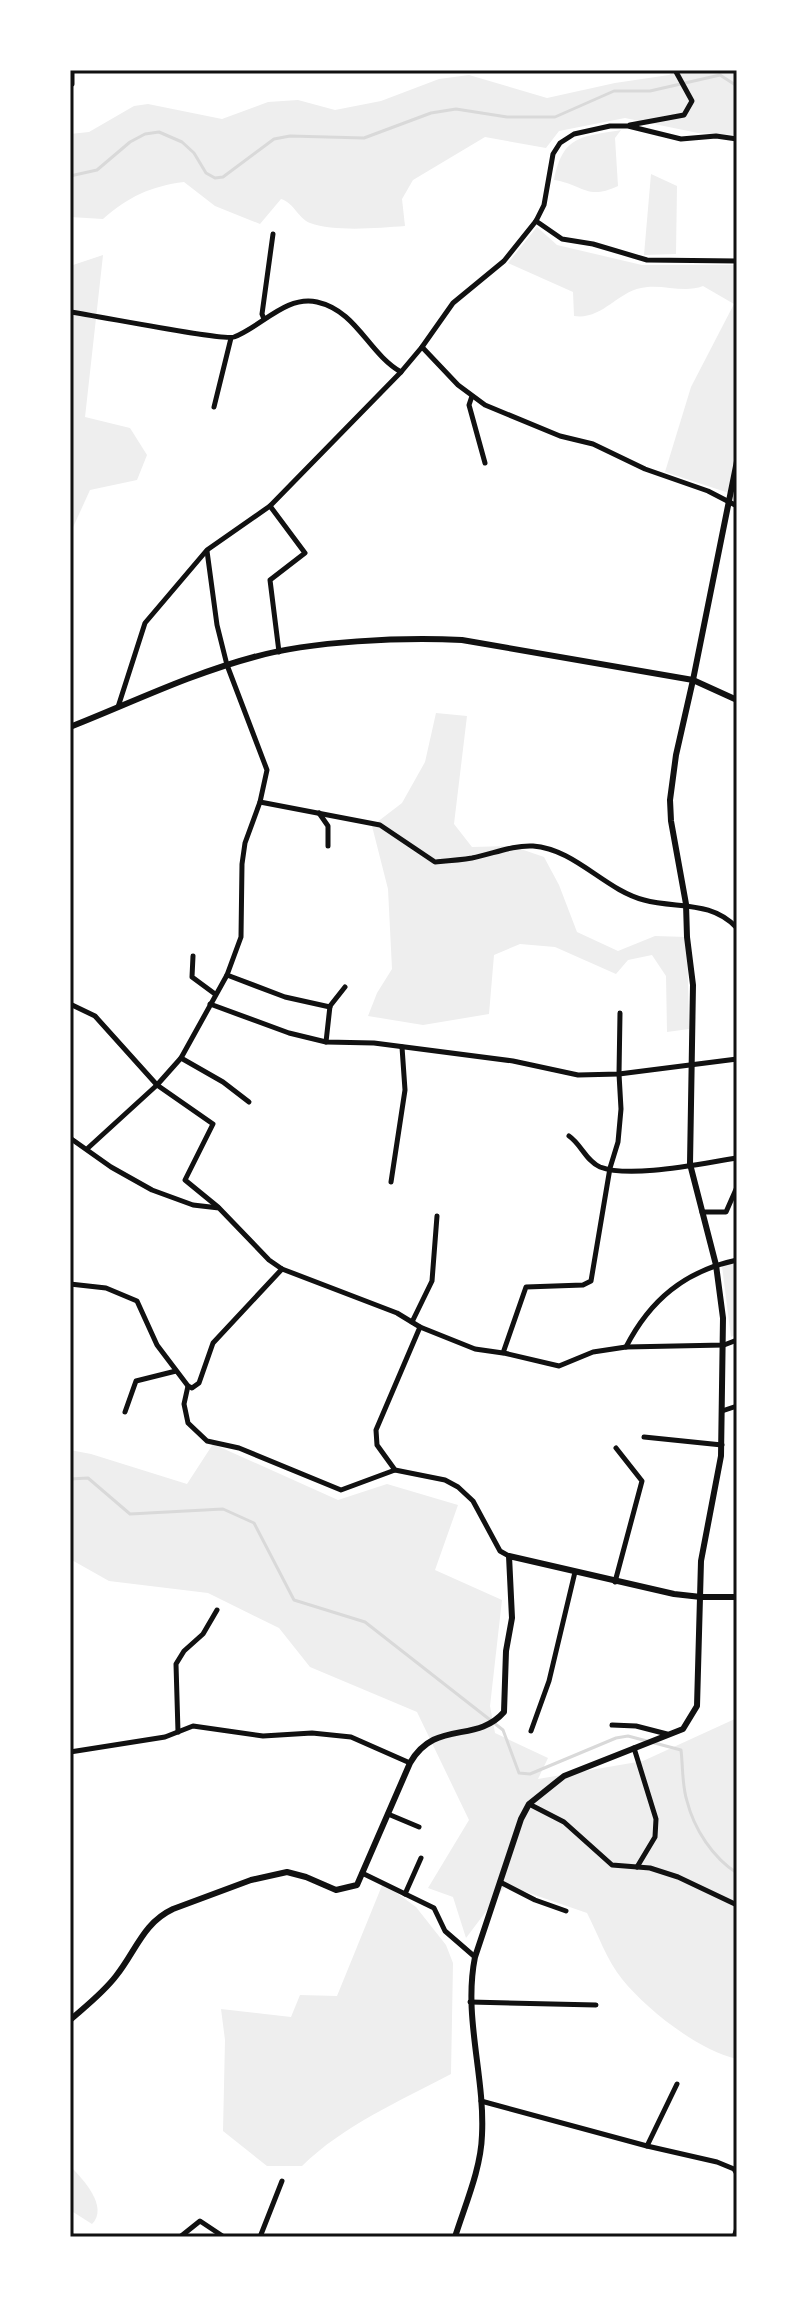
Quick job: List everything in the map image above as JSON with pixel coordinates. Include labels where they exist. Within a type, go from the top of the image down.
[{"type":"street","points":[[72,70],[72,84]]},
{"type":"street","points":[[118,708],[145,623],[207,550],[270,506],[401,372],[453,303],[498,267],[536,221],[544,205],[553,154],[560,143],[574,134],[598,127],[628,126],[684,115],[692,101],[675,70]]},
{"type":"street","points":[[628,126],[681,139],[716,136],[737,139]]},
{"type":"street","points":[[536,221],[562,239],[593,244],[647,260],[737,261]]},
{"type":"street","points":[[264,319],[262,314],[273,234]]},
{"type":"street","points":[[70,312],[231,338],[281,309],[307,301],[319,303],[348,316],[380,355],[401,372]]},
{"type":"street","points":[[214,407],[231,338]]},
{"type":"street","points":[[422,347],[458,385],[485,405],[560,436],[593,444],[645,469],[734,503]]},
{"type":"street","points":[[472,396],[469,405],[485,463]]},
{"type":"street","points":[[455,2237],[481,2146],[481,2101],[470,2002],[475,1957],[529,1804],[564,1776],[683,1729],[697,1706],[703,1548],[722,1445],[724,1345],[722,1297],[716,1265],[690,1164],[693,985],[686,904],[671,821],[671,779],[734,503],[737,461]]},
{"type":"street","points":[[270,506],[305,553],[270,580],[279,652]]},
{"type":"street","points":[[88,1148],[157,1085],[181,1058],[227,975],[241,937],[245,843],[260,802],[267,770],[227,665],[217,625],[207,550]]},
{"type":"street","points":[[70,727],[227,665],[279,652],[432,639],[462,640],[693,680],[737,700]]},
{"type":"street","points":[[260,802],[380,825],[435,862],[472,858],[514,847],[535,846],[555,851],[626,894],[645,901],[704,907],[737,928]]},
{"type":"street","points":[[318,812],[328,826],[328,846]]},
{"type":"street","points":[[193,956],[192,977],[215,994]]},
{"type":"street","points":[[227,975],[285,997],[330,1007]]},
{"type":"street","points":[[326,1042],[330,1007],[345,987]]},
{"type":"street","points":[[70,1004],[95,1016],[157,1085],[213,1124],[185,1180],[282,1269],[397,1313],[420,1327],[475,1349],[559,1366],[593,1352],[626,1347],[724,1345],[737,1340]]},
{"type":"street","points":[[210,1004],[289,1033],[326,1042],[402,1047],[513,1061],[578,1075],[619,1074],[737,1059]]},
{"type":"street","points":[[503,1353],[526,1287],[583,1285],[591,1281],[610,1168],[618,1142],[621,1109],[620,1013]]},
{"type":"street","points":[[391,1182],[405,1090],[402,1047]]},
{"type":"street","points":[[181,1058],[223,1082],[249,1102]]},
{"type":"street","points":[[569,1136],[599,1166],[629,1171],[737,1158]]},
{"type":"street","points":[[70,1138],[111,1167],[152,1190],[193,1205],[219,1208]]},
{"type":"street","points":[[726,1212],[737,1187]]},
{"type":"street","points":[[702,1212],[737,1213]]},
{"type":"street","points":[[412,1322],[420,1312],[432,1281],[437,1216]]},
{"type":"street","points":[[626,1347],[656,1300],[693,1275],[737,1260]]},
{"type":"street","points":[[70,1284],[106,1288],[137,1301],[157,1345],[192,1388],[199,1383],[213,1343],[282,1269]]},
{"type":"street","points":[[395,1470],[377,1445],[376,1430],[420,1327]]},
{"type":"street","points":[[125,1412],[136,1381],[176,1371]]},
{"type":"street","points":[[188,1386],[184,1404],[188,1423],[207,1441],[239,1448],[341,1490],[395,1470],[445,1480],[473,1501],[500,1551],[509,1556],[615,1582],[701,1597],[737,1597]]},
{"type":"street","points":[[722,1411],[737,1406]]},
{"type":"street","points":[[644,1437],[722,1445]]},
{"type":"street","points":[[615,1582],[642,1481],[616,1448]]},
{"type":"street","points":[[70,2020],[111,1983],[144,1930],[162,1914],[251,1880],[287,1872],[336,1890],[357,1885],[419,1749],[434,1737],[487,1726],[503,1714],[506,1703],[506,1651],[512,1618],[509,1556]]},
{"type":"street","points":[[531,1731],[549,1681],[575,1572]]},
{"type":"street","points":[[178,1732],[176,1664],[184,1651],[203,1634],[217,1610]]},
{"type":"street","points":[[612,1725],[636,1726],[667,1734]]},
{"type":"street","points":[[70,1752],[165,1737],[193,1726],[263,1736],[312,1733],[351,1737],[410,1763]]},
{"type":"street","points":[[636,1746],[656,1819],[655,1837],[637,1867]]},
{"type":"street","points":[[529,1804],[564,1822],[612,1865],[650,1868],[678,1877],[737,1905]]},
{"type":"street","points":[[388,1814],[419,1827]]},
{"type":"street","points":[[405,1894],[421,1858]]},
{"type":"street","points":[[362,1873],[434,1908],[445,1931],[475,1957]]},
{"type":"street","points":[[500,1882],[566,1911]]},
{"type":"street","points":[[470,2002],[596,2005]]},
{"type":"street","points":[[647,2146],[677,2084]]},
{"type":"street","points":[[481,2101],[717,2162],[734,2169],[737,2174]]},
{"type":"street","points":[[260,2237],[282,2181]]},
{"type":"street","points":[[180,2237],[200,2221],[224,2237]]},
{"type":"street","points":[[734,2237],[737,2228]]},
{"type":"shaded area","points":[[676,70],[737,70],[737,135],[698,133],[625,118],[559,131],[546,148],[485,137],[413,180],[402,199],[405,226],[357,229],[320,226],[306,221],[281,199],[260,224],[215,206],[184,182],[140,194],[103,219],[70,217],[70,134],[89,132],[134,106],[148,104],[222,119],[268,102],[298,100],[335,110],[381,101],[439,79],[469,75],[547,98],[669,75]]},
{"type":"shaded area","points":[[621,130],[615,138],[618,186],[592,192],[554,180],[569,146],[585,137]]},
{"type":"shaded area","points":[[651,174],[677,186],[676,254],[644,255]]},
{"type":"shaded area","points":[[537,227],[557,245],[642,265],[737,265],[737,452],[729,493],[665,472],[691,387],[734,304],[703,286],[688,289],[649,287],[632,291],[593,314],[574,316],[573,292],[508,263]]},
{"type":"shaded area","points":[[103,255],[85,417],[130,428],[147,455],[137,480],[90,490],[70,534],[70,266]]},
{"type":"shaded area","points":[[436,713],[467,716],[454,824],[472,847],[512,846],[544,857],[559,885],[577,932],[618,951],[655,936],[687,937],[689,1029],[667,1032],[666,976],[652,955],[628,960],[616,974],[555,947],[520,944],[494,955],[489,1014],[423,1025],[368,1016],[377,993],[392,969],[388,889],[372,826],[402,803],[425,762]]},
{"type":"shaded area","points":[[737,1262],[737,1334],[731,1337],[722,1266]]},
{"type":"shaded area","points":[[213,1444],[338,1500],[387,1484],[458,1505],[435,1570],[502,1600],[490,1706],[495,1733],[548,1758],[538,1779],[643,1761],[737,1718],[737,2059],[690,2038],[632,1991],[607,1956],[587,1913],[506,1885],[466,1938],[453,1897],[428,1888],[469,1820],[417,1712],[310,1667],[279,1628],[208,1593],[109,1581],[70,1559],[70,1450],[187,1484]]},
{"type":"shaded area","points":[[383,1883],[416,1907],[446,1945],[453,1963],[451,2074],[354,2126],[302,2166],[267,2166],[223,2131],[225,2040],[221,2009],[291,2017],[300,1995],[337,1996]]},
{"type":"shaded area","points":[[70,2166],[96,2202],[98,2210],[92,2224],[70,2210]]},
{"type":"waterway","points":[[70,176],[97,170],[130,142],[145,134],[159,132],[182,142],[194,153],[206,173],[215,178],[223,177],[274,139],[290,136],[364,138],[431,113],[456,109],[507,117],[555,117],[614,91],[650,91],[720,75],[737,86]]},
{"type":"waterway","points":[[70,1479],[88,1478],[130,1514],[223,1509],[254,1523],[294,1600],[365,1622],[503,1730],[519,1773],[530,1774],[616,1738],[628,1736],[681,1750],[684,1789],[694,1822],[712,1851],[737,1873]]}]
